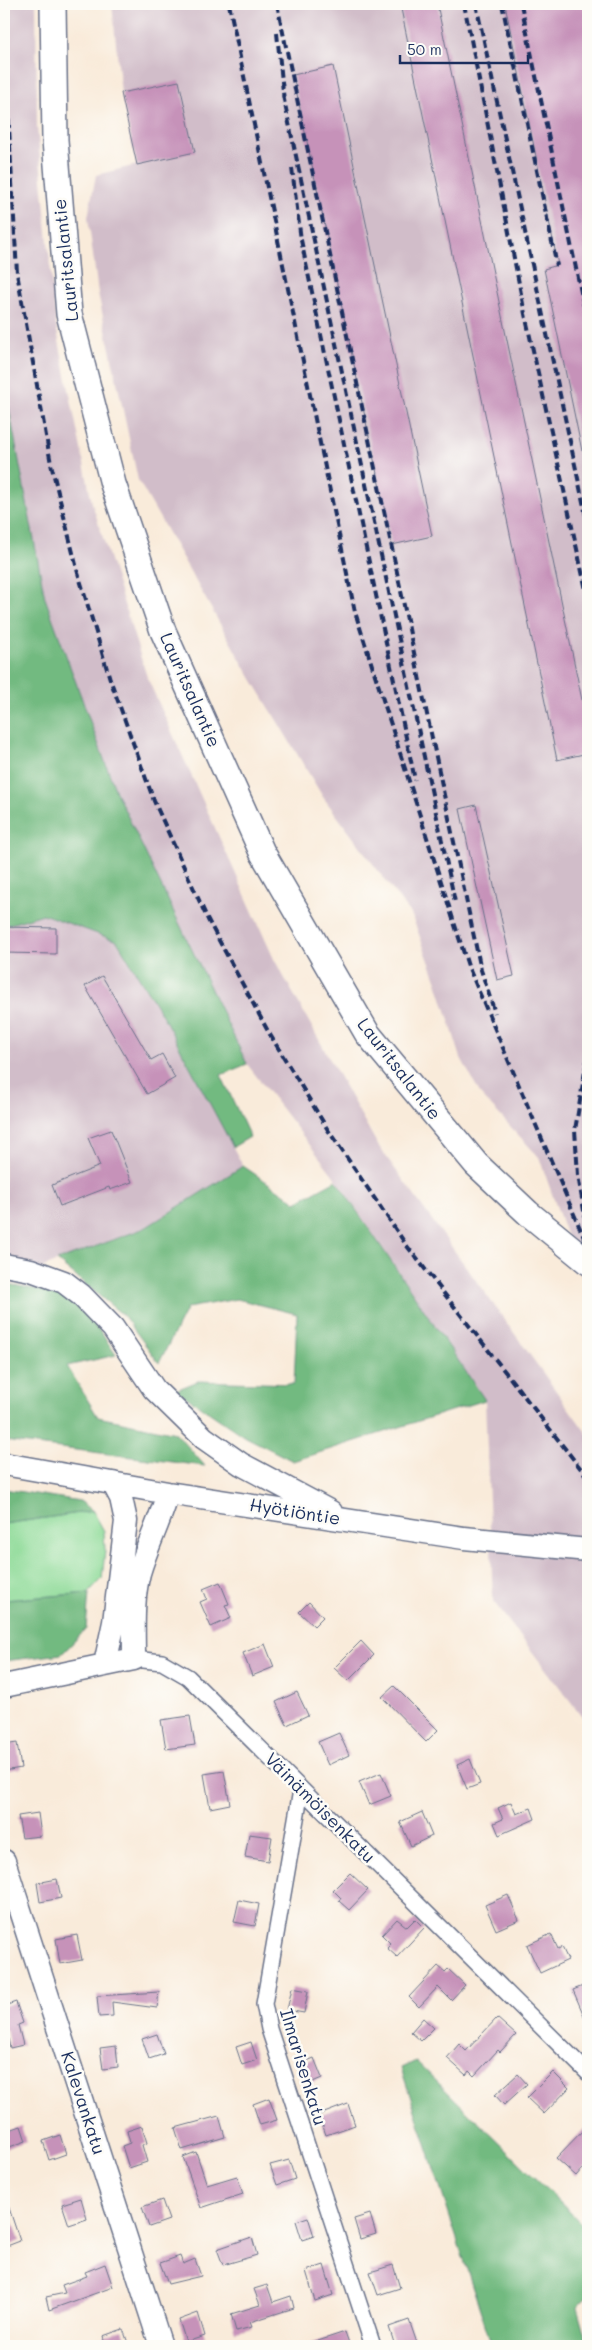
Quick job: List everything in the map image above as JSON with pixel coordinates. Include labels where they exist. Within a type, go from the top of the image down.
[{"type":"main road","name":"Lauritsalantie","points":[[53,4],[55,140],[69,314],[113,484],[164,631],[262,852],[367,1033],[476,1164],[528,1213],[588,1262]]},
{"type":"main road","points":[[4,1265],[31,1270],[64,1282],[75,1290],[114,1328],[154,1389],[204,1438],[241,1464],[350,1521]]},
{"type":"main road","name":"Hyötiöntie","points":[[4,1464],[168,1493],[464,1538],[588,1550]]},
{"type":"main road","points":[[105,1664],[114,1622],[126,1521],[122,1498],[113,1483]]},
{"type":"main road","points":[[134,1659],[134,1626],[139,1575],[161,1518],[168,1493]]},
{"type":"main road","name":"Väinämöisenkatu","points":[[4,1686],[134,1659]]},
{"type":"main road","name":"Kalevankatu","points":[[4,1861],[162,2346]]},
{"type":"street","name":"Väinämöisenkatu","points":[[134,1659],[162,1662],[188,1677],[588,2073]]},
{"type":"street","name":"Ilmarisenkatu","points":[[301,1790],[264,2004],[269,2029],[373,2346]]},
{"type":"shaded area","points":[[4,4],[36,4],[37,127],[56,326],[92,503],[147,677],[274,959],[377,1144],[588,1435],[588,1724],[493,1601],[485,1400],[337,1180],[247,1064],[116,792],[45,598],[4,382]]},
{"type":"shaded area","points":[[112,4],[588,4],[588,1296],[539,1157],[481,1095],[461,1058],[437,982],[412,916],[323,797],[240,659],[138,480],[98,293],[88,217],[96,175],[137,165],[121,93]]},
{"type":"shaded area","points":[[43,914],[117,941],[165,1020],[243,1166],[145,1228],[57,1261],[4,1287],[4,926]]},
{"type":"green space","points":[[4,382],[45,598],[116,792],[247,1064],[221,1075],[250,1137],[233,1147],[165,1020],[117,941],[43,914],[4,926]]},
{"type":"green space","points":[[243,1166],[296,1202],[336,1180],[485,1400],[293,1461],[242,1435],[176,1390],[198,1381],[294,1384],[297,1314],[237,1299],[187,1308],[159,1363],[124,1316],[57,1261],[145,1228]]},
{"type":"green space","points":[[7,1284],[56,1293],[88,1313],[116,1355],[67,1366],[98,1417],[176,1433],[205,1466],[4,1441],[4,1287]]},
{"type":"green space","points":[[4,1489],[80,1501],[93,1511],[4,1524]]},
{"type":"green space","points":[[93,1511],[104,1531],[105,1551],[102,1579],[89,1593],[4,1600],[4,1524]]},
{"type":"green space","points":[[89,1593],[86,1629],[62,1654],[4,1661],[4,1600]]},
{"type":"green space","points":[[416,2061],[588,2230],[588,2296],[577,2307],[588,2346],[492,2346],[401,2068]]},
{"type":"building","points":[[400,4],[437,4],[588,729],[588,753],[557,760]]},
{"type":"building","points":[[505,4],[588,4],[588,450],[582,451],[544,269],[558,265]]},
{"type":"building","points":[[333,66],[432,536],[392,545],[293,75]]},
{"type":"building","points":[[179,81],[195,152],[137,165],[121,93]]},
{"type":"building","points":[[476,805],[514,976],[497,980],[460,809]]},
{"type":"building","points":[[4,927],[56,928],[56,954],[4,953]]},
{"type":"building","points":[[102,976],[151,1060],[162,1054],[175,1078],[147,1094],[85,986]]},
{"type":"building","points":[[111,1130],[132,1182],[110,1190],[109,1187],[60,1206],[52,1185],[100,1166],[88,1138]]},
{"type":"building","points":[[220,1582],[229,1604],[225,1605],[231,1618],[211,1627],[200,1602],[207,1599],[203,1589]]},
{"type":"building","points":[[309,1602],[323,1617],[314,1626],[299,1612]]},
{"type":"building","points":[[361,1641],[374,1655],[348,1681],[334,1668]]},
{"type":"building","points":[[265,1644],[274,1667],[252,1676],[243,1653]]},
{"type":"building","points":[[394,1686],[438,1730],[426,1742],[382,1697]]},
{"type":"building","points":[[297,1692],[308,1715],[287,1725],[276,1702]]},
{"type":"building","points":[[190,1716],[195,1745],[166,1749],[161,1720]]},
{"type":"building","points":[[339,1733],[349,1755],[328,1765],[318,1742]]},
{"type":"building","points":[[17,1743],[21,1768],[4,1771],[4,1745]]},
{"type":"building","points":[[470,1759],[480,1784],[467,1789],[457,1765]]},
{"type":"building","points":[[224,1771],[230,1804],[210,1808],[204,1774]]},
{"type":"building","points":[[381,1773],[391,1796],[369,1805],[359,1782]]},
{"type":"building","points":[[511,1802],[516,1814],[531,1808],[535,1819],[499,1835],[494,1823],[503,1819],[498,1808]]},
{"type":"building","points":[[422,1812],[432,1836],[411,1846],[400,1822]]},
{"type":"building","points":[[38,1813],[41,1836],[22,1838],[18,1816]]},
{"type":"building","points":[[249,1834],[272,1837],[268,1861],[245,1857]]},
{"type":"building","points":[[350,1873],[368,1890],[349,1910],[339,1901],[341,1898],[333,1890]]},
{"type":"building","points":[[57,1879],[61,1898],[40,1902],[37,1883]]},
{"type":"building","points":[[508,1895],[519,1920],[496,1930],[485,1905]]},
{"type":"building","points":[[239,1900],[259,1904],[255,1926],[234,1922]]},
{"type":"building","points":[[397,1919],[407,1927],[415,1919],[424,1928],[397,1957],[387,1948],[391,1944],[382,1935]]},
{"type":"building","points":[[551,1934],[558,1949],[562,1947],[568,1960],[540,1973],[527,1945]]},
{"type":"building","points":[[77,1935],[82,1960],[60,1964],[56,1939]]},
{"type":"building","points":[[438,1966],[445,1972],[448,1969],[465,1985],[451,2000],[438,1987],[419,2007],[409,1997]]},
{"type":"building","points":[[588,1984],[588,2025],[573,1990]]},
{"type":"building","points":[[292,1988],[308,1991],[304,2013],[287,2010]]},
{"type":"building","points":[[159,1992],[157,2008],[112,2002],[113,2016],[99,2017],[97,1996]]},
{"type":"building","points":[[16,2002],[23,2023],[18,2025],[23,2045],[10,2048],[6,2029],[4,2030],[4,2006]]},
{"type":"building","points":[[423,2018],[434,2028],[421,2041],[411,2032]]},
{"type":"building","points":[[497,2018],[516,2035],[500,2052],[498,2050],[474,2076],[469,2071],[466,2075],[447,2058],[459,2044],[466,2051]]},
{"type":"building","points":[[157,2034],[164,2054],[149,2059],[142,2039]]},
{"type":"building","points":[[251,2042],[257,2060],[242,2065],[236,2047]]},
{"type":"building","points":[[116,2046],[118,2067],[103,2069],[100,2048]]},
{"type":"building","points":[[314,2058],[322,2078],[308,2084],[300,2064]]},
{"type":"building","points":[[553,2072],[569,2088],[544,2114],[527,2098]]},
{"type":"building","points":[[518,2074],[527,2084],[504,2105],[495,2095]]},
{"type":"building","points":[[269,2098],[277,2120],[260,2125],[253,2104]]},
{"type":"building","points":[[348,2104],[355,2125],[326,2135],[319,2115]]},
{"type":"building","points":[[219,2116],[225,2137],[182,2150],[175,2128]]},
{"type":"building","points":[[588,2125],[588,2162],[576,2176],[556,2158]]},
{"type":"building","points":[[21,2126],[26,2141],[4,2149],[4,2132]]},
{"type":"building","points":[[142,2126],[147,2143],[142,2145],[147,2162],[129,2168],[122,2146],[130,2143],[127,2131]]},
{"type":"building","points":[[60,2135],[66,2154],[49,2160],[43,2141]]},
{"type":"building","points":[[196,2152],[207,2185],[237,2176],[243,2194],[201,2208],[183,2157]]},
{"type":"building","points":[[289,2160],[295,2179],[277,2185],[270,2165]]},
{"type":"building","points":[[81,2198],[87,2219],[69,2225],[62,2204]]},
{"type":"building","points":[[4,2199],[6,2199],[20,2241],[7,2246],[4,2235]]},
{"type":"building","points":[[162,2200],[169,2220],[149,2227],[142,2207]]},
{"type":"building","points":[[370,2214],[376,2234],[360,2239],[354,2219]]},
{"type":"building","points":[[308,2217],[314,2236],[302,2240],[296,2221]]},
{"type":"building","points":[[252,2237],[257,2255],[223,2265],[217,2249]]},
{"type":"building","points":[[180,2256],[183,2264],[195,2259],[201,2276],[168,2284],[160,2263]]},
{"type":"building","points":[[105,2264],[113,2287],[49,2310],[46,2297],[65,2293],[62,2285],[87,2276],[85,2272]]},
{"type":"building","points":[[324,2265],[333,2295],[315,2301],[306,2271]]},
{"type":"building","points":[[393,2265],[400,2288],[378,2295],[370,2272]]},
{"type":"building","points":[[267,2285],[273,2302],[291,2296],[294,2308],[250,2322],[252,2327],[236,2331],[231,2314],[260,2305],[254,2289]]},
{"type":"building","points":[[198,2313],[205,2336],[186,2342],[179,2320]]},
{"type":"building","points":[[409,2320],[418,2346],[395,2346],[389,2327]]},
{"type":"building","points":[[123,2329],[129,2346],[106,2346],[103,2336]]},
{"type":"building","points":[[345,2332],[350,2346],[309,2346],[309,2344]]},
{"type":"railway","points":[[229,4],[355,612],[468,966],[588,1247]]},
{"type":"railway","points":[[277,4],[481,970],[495,1013]]},
{"type":"railway","points":[[464,4],[525,314],[588,599]]},
{"type":"railway","points":[[476,4],[588,525]]},
{"type":"railway","points":[[502,4],[557,266]]},
{"type":"railway","points":[[521,4],[588,326]]},
{"type":"railway","points":[[277,33],[284,101]]},
{"type":"railway","points":[[4,36],[17,273],[51,464],[78,573],[110,679],[154,801],[208,920],[269,1033],[328,1130],[407,1246],[588,1478]]},
{"type":"railway","points":[[283,95],[455,902]]},
{"type":"railway","points":[[292,168],[301,240],[415,780]]},
{"type":"railway","points":[[588,1054],[575,1130],[578,1175],[588,1235]]}]
